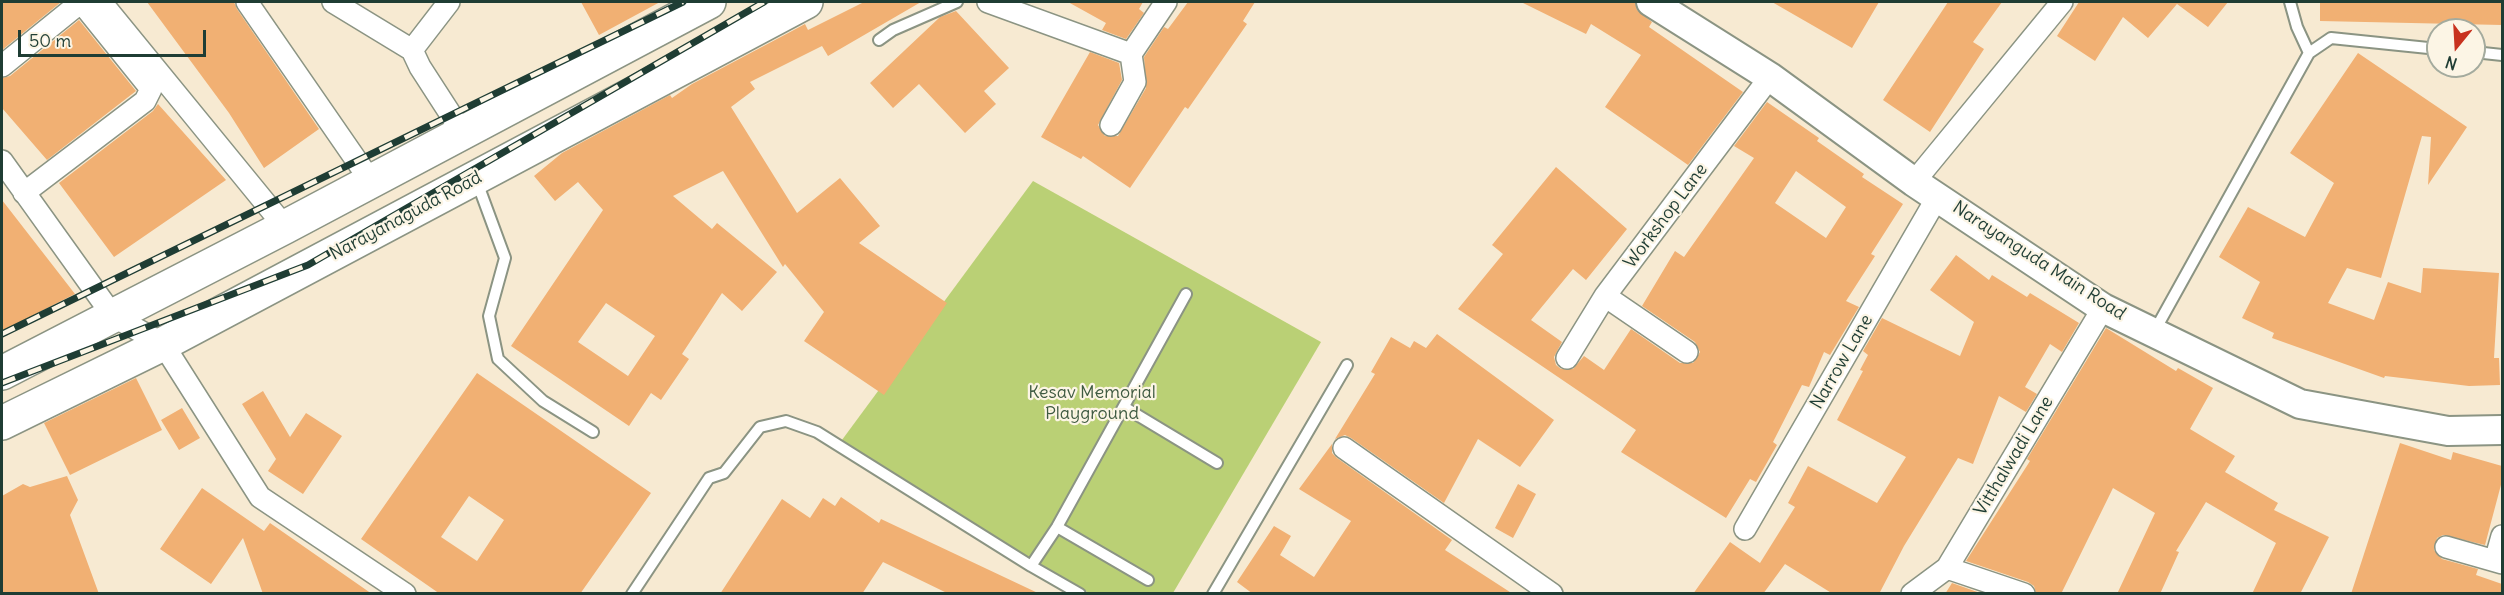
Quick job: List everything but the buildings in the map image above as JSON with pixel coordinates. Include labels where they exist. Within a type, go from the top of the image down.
[{"type":"main road","points":[[4,367],[113,316],[285,227],[709,2]]},
{"type":"main road","name":"Narayanaguda Road","points":[[2,423],[163,344],[475,179],[799,3]]},
{"type":"street","points":[[2,66],[81,2],[151,88],[145,101],[24,193]]},
{"type":"street","points":[[101,2],[285,227]]},
{"type":"street","points":[[247,2],[370,180]]},
{"type":"street","points":[[333,2],[412,50],[420,67],[462,132]]},
{"type":"street","points":[[412,50],[449,2]]},
{"type":"street","points":[[988,2],[1131,54]]},
{"type":"street","points":[[1111,125],[1135,82],[1131,54],[1166,2]]},
{"type":"street","name":"Narayanguda Main Road","points":[[1651,2],[1770,77],[1914,182],[2103,308],[2300,404],[2448,431],[2502,430]]},
{"type":"street","points":[[1914,182],[2062,2]]},
{"type":"street","name":"Workshop Lane","points":[[1566,358],[1605,296],[1770,77]]},
{"type":"street","points":[[2,161],[113,316],[163,344],[260,497],[405,594]]},
{"type":"street","name":"Narrow Lane","points":[[1745,529],[1938,196]]},
{"type":"street","points":[[1605,296],[1687,352]]},
{"type":"street","name":"Vitthalwadi Lane","points":[[1912,594],[1947,568],[2103,308]]},
{"type":"street","points":[[1344,448],[1551,594]]},
{"type":"street","points":[[2446,547],[2499,562],[2502,536]]},
{"type":"street","points":[[1947,568],[2024,594]]},
{"type":"lane","points":[[879,40],[892,30],[957,2]]},
{"type":"lane","points":[[2290,2],[2297,27],[2309,53]]},
{"type":"lane","points":[[2154,333],[2309,53],[2331,38],[2426,48]]},
{"type":"lane","points":[[2486,53],[2502,55]]},
{"type":"lane","points":[[475,179],[505,258],[489,316],[498,359],[543,401],[593,432]]},
{"type":"lane","points":[[1031,566],[1057,527],[1186,294]]},
{"type":"lane","points":[[1213,594],[1347,366]]},
{"type":"lane","points":[[1124,407],[1217,463]]},
{"type":"lane","points":[[632,594],[710,478],[724,472],[760,427],[786,421],[817,432],[1031,566],[1080,594]]},
{"type":"lane","points":[[1057,527],[1148,580]]},
{"type":"green space","name":"Kesav Memorial Playground","points":[[1033,181],[1321,342],[1173,593],[1089,593],[839,444]]},
{"type":"railway","points":[[2,334],[683,2]]},
{"type":"railway","points":[[2,383],[308,265],[764,2]]}]
